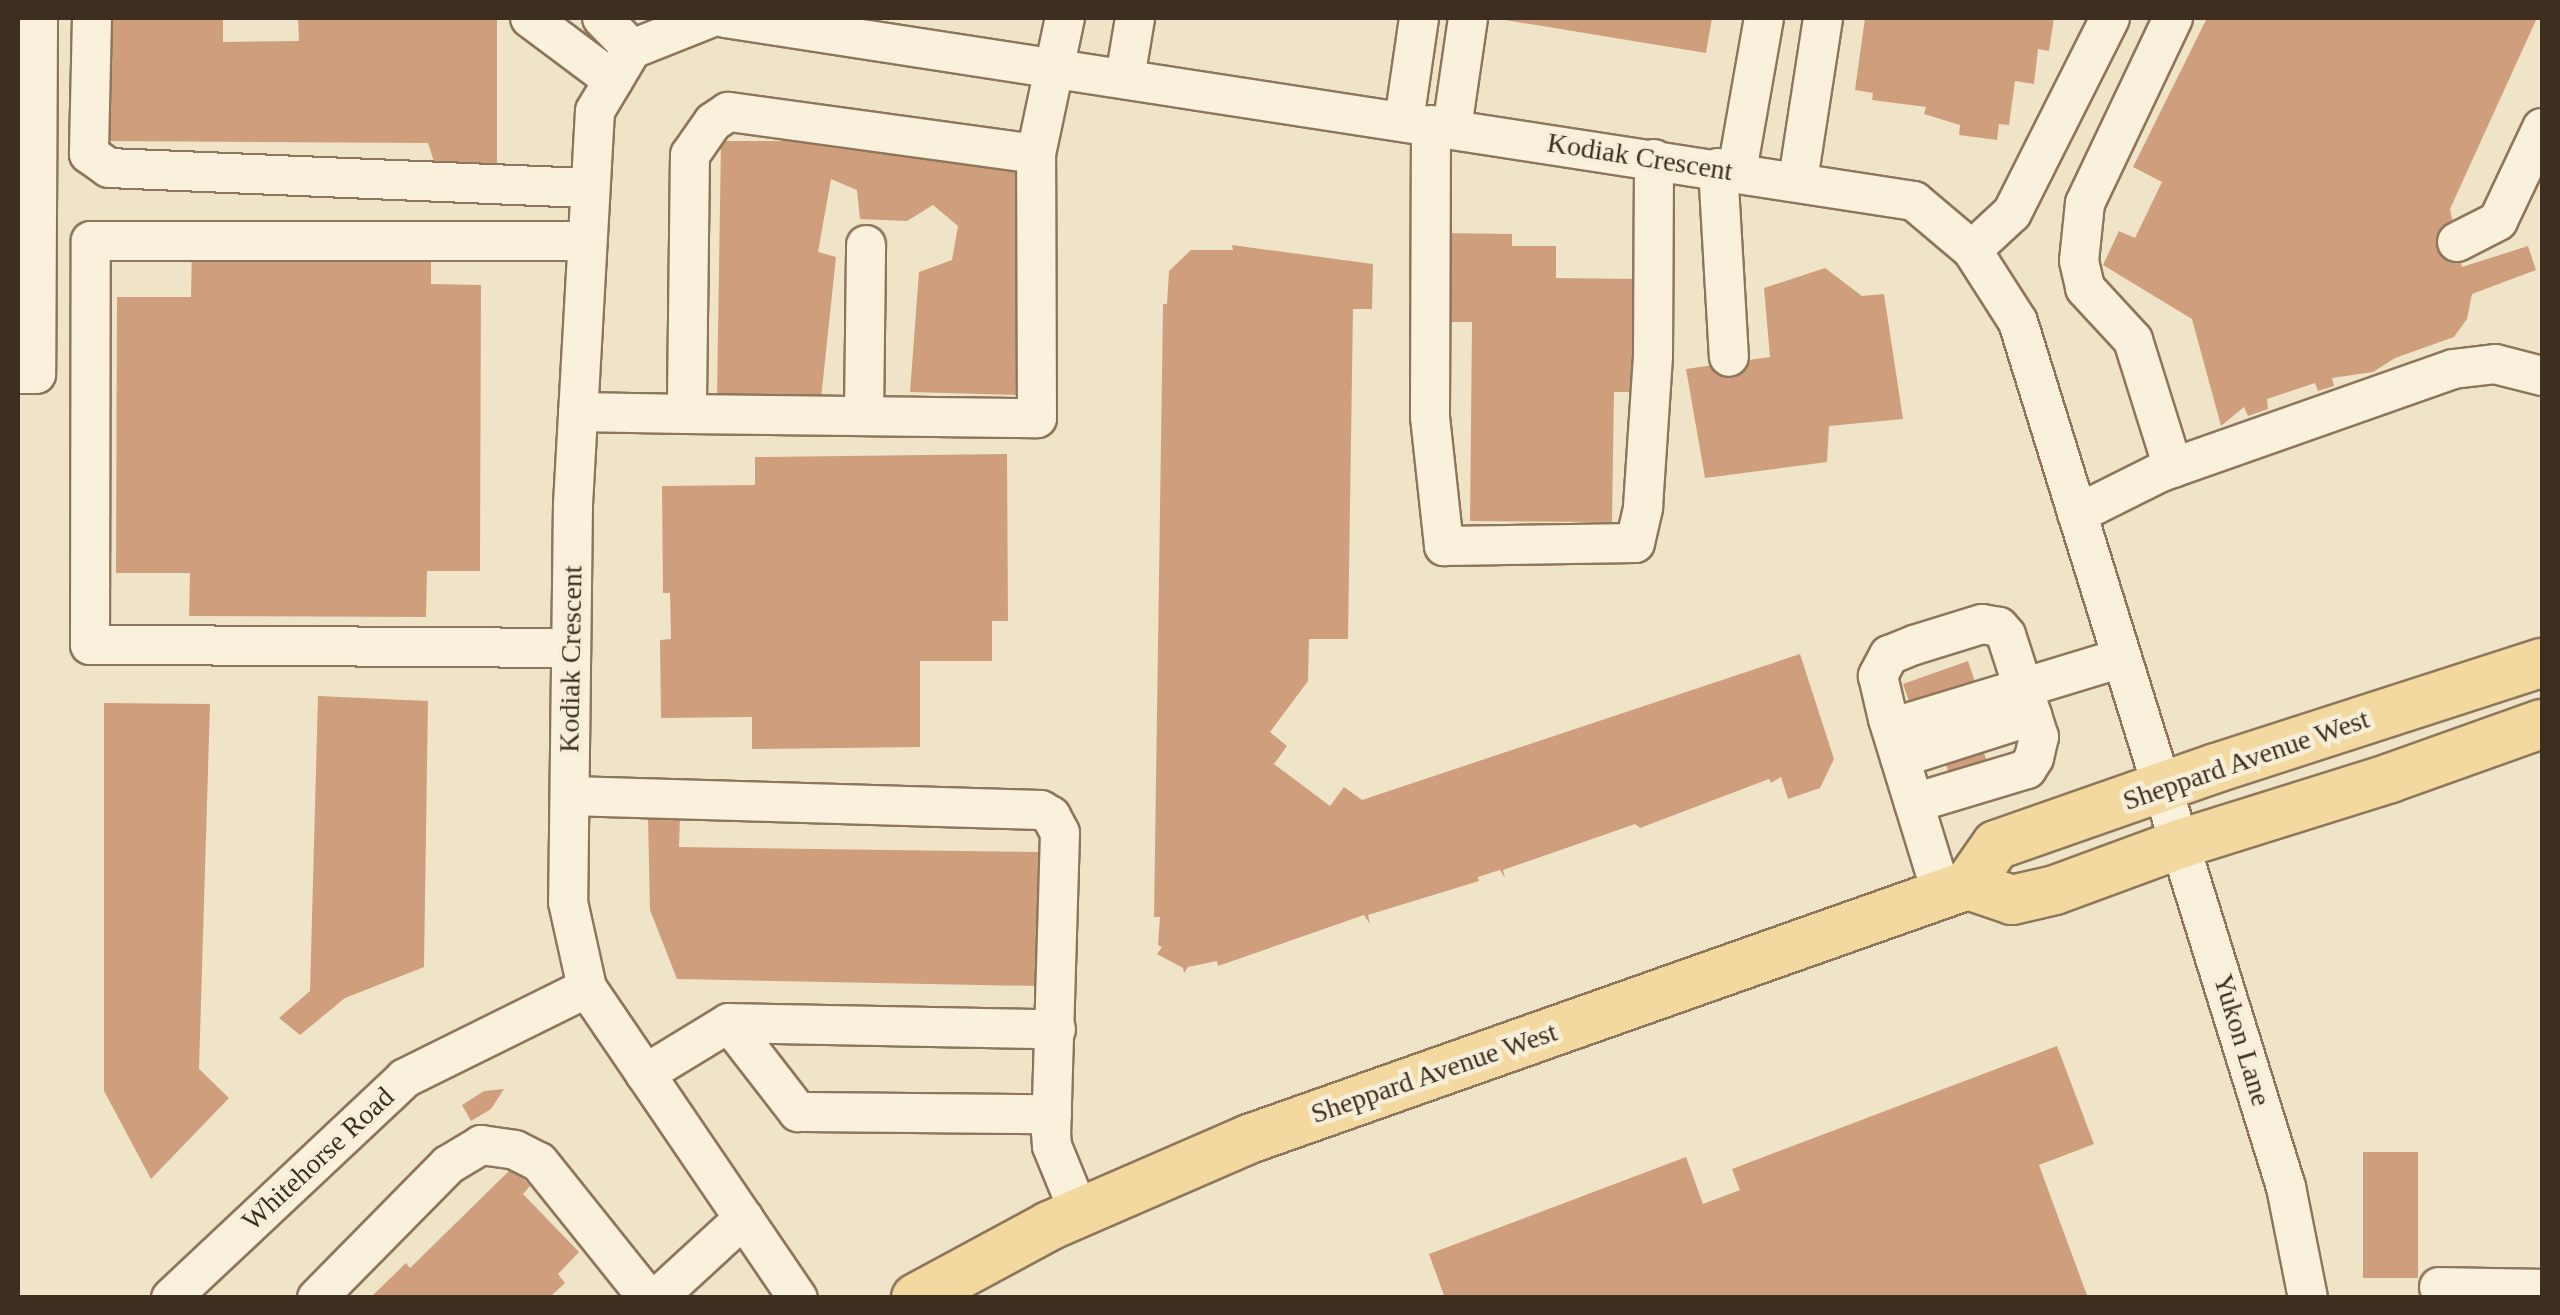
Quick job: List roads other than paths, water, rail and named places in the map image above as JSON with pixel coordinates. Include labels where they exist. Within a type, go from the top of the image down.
[{"type":"main road","name":"Sheppard Avenue West","points":[[916,1298],[1079,1212],[1249,1138],[1955,889],[1996,845],[2542,663]]},
{"type":"main road","name":"Sheppard Avenue West","points":[[1955,889],[2012,900],[2055,890],[2180,844],[2542,724]]},
{"type":"street","points":[[92,18],[90,154],[109,168],[590,188]]},
{"type":"street","points":[[530,18],[622,64]]},
{"type":"street","points":[[602,18],[622,64]]},
{"type":"street","points":[[622,64],[710,18]]},
{"type":"street","name":"Kodiak Crescent","points":[[726,18],[774,21],[1914,200],[1972,250],[2018,322],[2160,788]]},
{"type":"street","points":[[578,412],[1036,418],[1036,154],[1065,18]]},
{"type":"street","points":[[1125,78],[1134,18]]},
{"type":"street","points":[[1420,18],[1429,124],[1430,417],[1444,546],[1634,542],[1644,507],[1652,356],[1654,159]]},
{"type":"street","points":[[1429,124],[1468,18]]},
{"type":"street","points":[[1728,357],[1728,170],[1764,18]]},
{"type":"street","points":[[1798,180],[1823,18]]},
{"type":"street","points":[[1972,250],[2012,213],[2110,18]]},
{"type":"street","points":[[2173,18],[2086,203],[2079,261],[2085,288],[2132,340],[2173,468]]},
{"type":"street","points":[[18,23],[38,23],[36,374],[18,374]]},
{"type":"street","name":"Kodiak Crescent","points":[[622,64],[595,111],[590,188],[578,412],[568,902],[587,988],[798,1298]]},
{"type":"street","points":[[687,414],[690,155],[699,136],[713,122],[728,112],[1036,154]]},
{"type":"street","points":[[2457,242],[2498,220],[2542,128]]},
{"type":"street","points":[[571,648],[90,645],[91,241],[587,241]]},
{"type":"street","points":[[864,416],[866,246]]},
{"type":"street","points":[[2077,514],[2173,468],[2453,370],[2496,364],[2542,376]]},
{"type":"street","points":[[1914,803],[2027,768],[2038,748],[2028,703],[2006,634],[2000,627],[1982,624],[1889,655],[1878,676],[1914,803],[1955,889]]},
{"type":"street","points":[[1895,743],[2028,703],[2121,658]]},
{"type":"street","points":[[2027,768],[2048,827]]},
{"type":"street","name":"Yukon Lane","points":[[2160,788],[2286,1187],[2308,1298]]},
{"type":"street","points":[[570,796],[1042,810],[1051,816],[1060,833],[1052,1146],[1079,1212]]},
{"type":"street","name":"Whitehorse Road","points":[[171,1298],[406,1078],[587,988]]},
{"type":"street","points":[[645,1074],[730,1023],[1056,1029]]},
{"type":"street","points":[[730,1023],[798,1112],[1052,1114]]},
{"type":"street","points":[[317,1298],[448,1165],[482,1145],[515,1150],[539,1162],[648,1298]]},
{"type":"street","points":[[657,1298],[744,1218]]},
{"type":"street","points":[[2440,1287],[2542,1288]]}]
